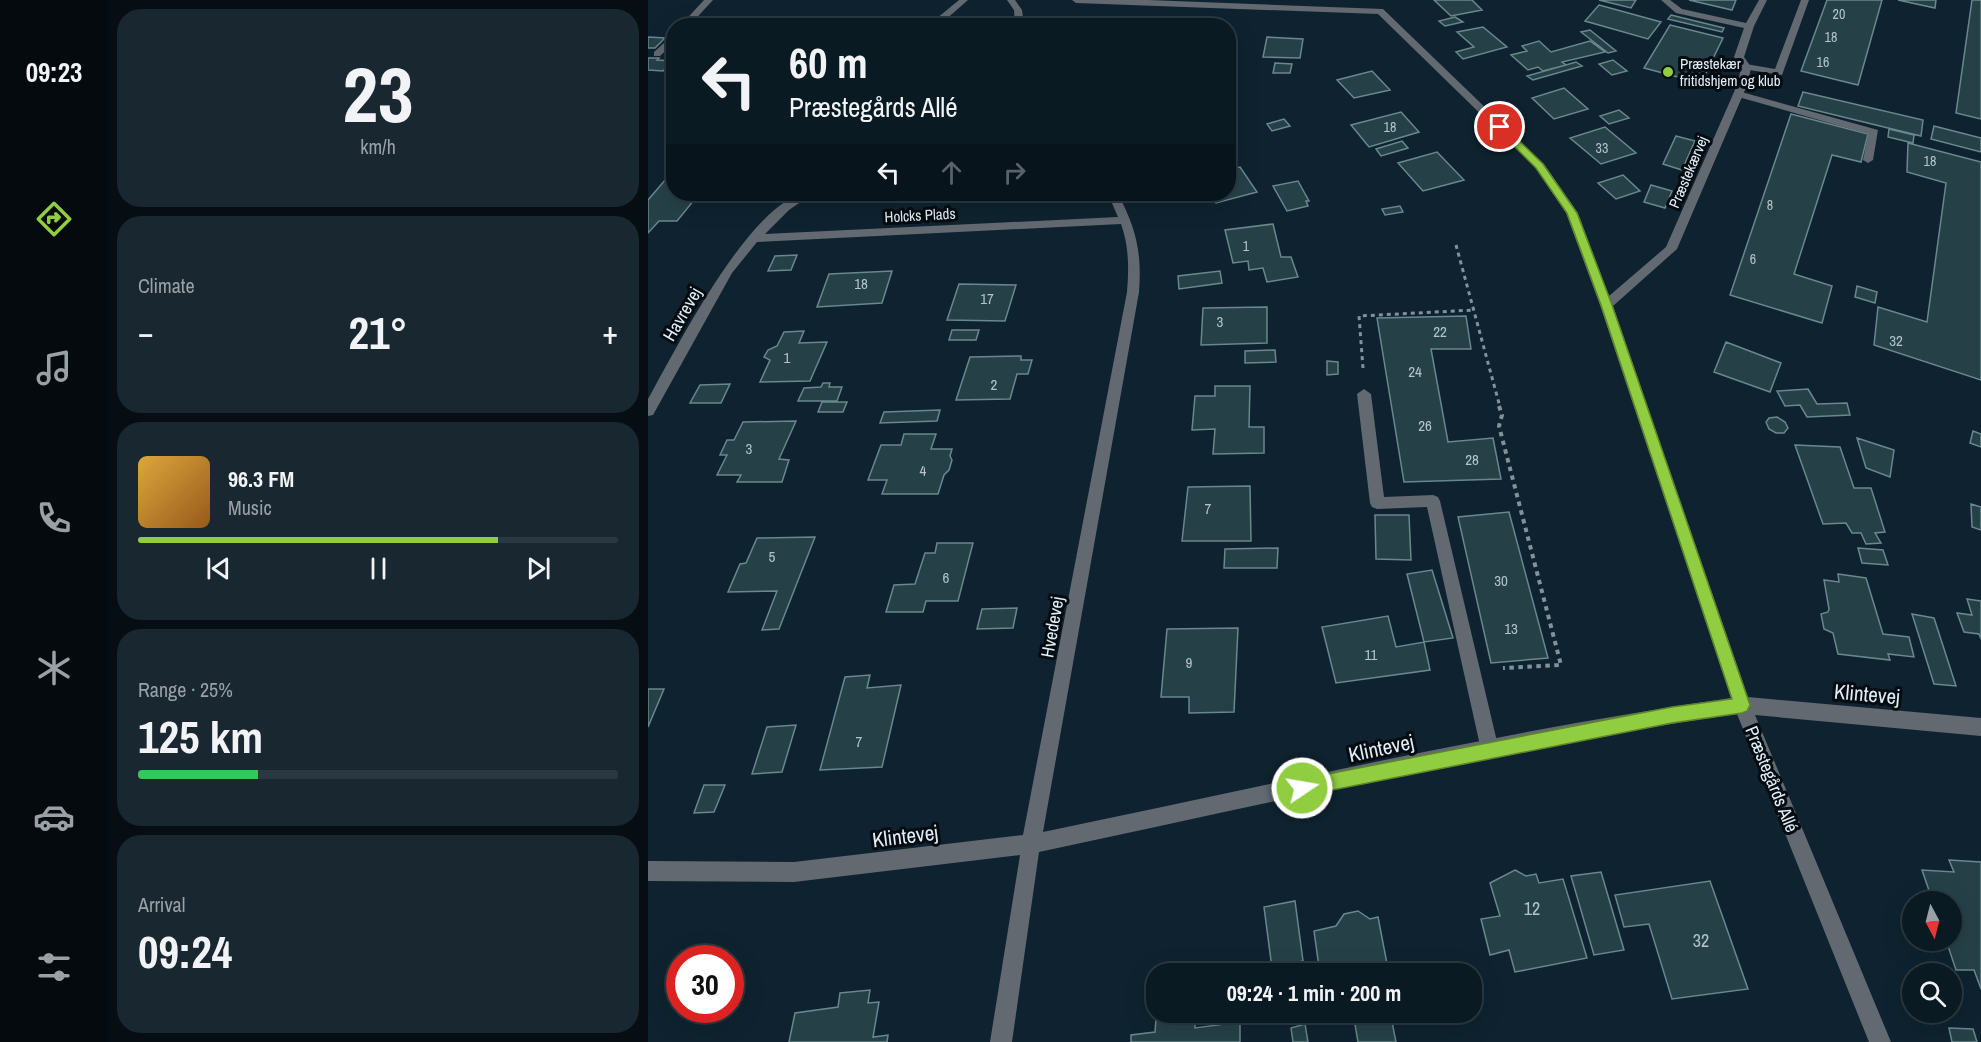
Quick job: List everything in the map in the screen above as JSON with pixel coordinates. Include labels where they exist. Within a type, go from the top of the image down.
[{"type":"street","points":[[692,18],[709,0]]},
{"type":"street","points":[[943,18],[964,0]]},
{"type":"street","points":[[1011,0],[1022,18]]},
{"type":"street","name":"Præstegårds Allé","points":[[1076,0],[1380,11],[1540,166],[1572,213],[1606,305],[1742,705],[1880,1042]]},
{"type":"street","points":[[1665,0],[1679,11],[1749,26]]},
{"type":"street","name":"Præstekærvej","points":[[1606,305],[1671,249],[1738,94],[1746,67],[1739,57],[1749,26],[1763,0]]},
{"type":"street","points":[[1746,67],[1779,73],[1805,0]]},
{"type":"street","points":[[657,54],[666,45]]},
{"type":"street","points":[[1738,94],[1874,132],[1868,160]]},
{"type":"street","points":[[754,238],[785,207],[795,201]]},
{"type":"street","points":[[1117,201],[1127,220]]},
{"type":"street","name":"Holcks Plads","points":[[754,238],[1127,220]]},
{"type":"street","name":"Hvedevej","points":[[1001,1042],[1031,844],[1133,292],[1137,258],[1127,220]]},
{"type":"street","name":"Havrevej","points":[[648,411],[728,271],[754,238]]},
{"type":"street","points":[[1364,394],[1377,503],[1433,501],[1491,750]]},
{"type":"street","name":"Klintevej","points":[[648,872],[794,872],[1031,844],[1491,750],[1672,715],[1742,705],[1981,726]]},
{"type":"path","points":[[1456,245],[1502,415],[1499,426],[1561,665],[1472,670]]},
{"type":"path","points":[[1364,394],[1359,316],[1474,310]]},
{"type":"building","points":[[1434,0],[1472,0],[1482,10],[1451,16]]},
{"type":"building","points":[[1599,0],[1636,0],[1631,8]]},
{"type":"building","points":[[1689,0],[1736,0],[1732,10]]},
{"type":"building","points":[[1827,0],[1882,0],[1858,85],[1801,71]]},
{"type":"building","points":[[1898,0],[1936,0],[1935,8]]},
{"type":"building","points":[[1972,0],[1981,0],[1981,119],[1956,113]]},
{"type":"building","points":[[1599,5],[1661,22],[1648,39],[1585,21]]},
{"type":"building","points":[[1671,15],[1724,28],[1722,32],[1668,19]]},
{"type":"building","points":[[1455,17],[1463,22],[1445,26],[1439,21]]},
{"type":"building","points":[[1670,25],[1723,38],[1701,83],[1644,68]]},
{"type":"building","points":[[1483,27],[1507,47],[1463,59],[1456,52],[1474,47],[1457,32]]},
{"type":"building","points":[[1590,30],[1616,51],[1608,53],[1581,32]]},
{"type":"building","points":[[648,37],[665,38],[655,48],[648,48]]},
{"type":"building","points":[[1267,37],[1303,39],[1300,58],[1263,57]]},
{"type":"building","points":[[1539,41],[1551,52],[1590,41],[1605,52],[1562,62],[1566,65],[1543,71],[1538,67],[1528,70],[1511,55],[1527,51],[1522,46]]},
{"type":"building","points":[[648,58],[666,61],[666,68],[663,71],[648,70]]},
{"type":"building","points":[[1613,60],[1627,71],[1612,75],[1599,64]]},
{"type":"building","points":[[1576,62],[1582,66],[1533,80],[1527,76]]},
{"type":"building","points":[[1275,63],[1292,64],[1290,73],[1273,73]]},
{"type":"building","points":[[1372,71],[1390,90],[1354,98],[1337,80]]},
{"type":"building","points":[[1564,88],[1588,109],[1554,119],[1532,98]]},
{"type":"building","points":[[1803,92],[1923,120],[1921,136],[1798,106]]},
{"type":"building","points":[[1619,110],[1629,118],[1609,124],[1600,116]]},
{"type":"building","points":[[1401,112],[1419,132],[1369,147],[1351,125]]},
{"type":"building","points":[[1791,114],[1868,134],[1861,162],[1832,155],[1794,274],[1832,286],[1822,323],[1730,295]]},
{"type":"building","points":[[1284,119],[1290,126],[1272,131],[1267,124]]},
{"type":"building","points":[[1934,126],[1981,138],[1981,152],[1931,139]]},
{"type":"building","points":[[1605,127],[1636,153],[1601,164],[1570,138]]},
{"type":"building","points":[[1889,129],[1914,135],[1913,143],[1888,137]]},
{"type":"building","points":[[1676,136],[1695,141],[1682,170],[1663,164]]},
{"type":"building","points":[[1402,141],[1408,148],[1381,156],[1376,149]]},
{"type":"building","points":[[1908,143],[1981,162],[1981,380],[1874,345],[1878,307],[1927,322],[1946,183],[1907,172]]},
{"type":"building","points":[[1437,152],[1464,180],[1423,191],[1398,163]]},
{"type":"building","points":[[1240,167],[1257,192],[1236,198],[1236,168]]},
{"type":"building","points":[[1623,175],[1640,191],[1616,199],[1598,183]]},
{"type":"building","points":[[666,179],[666,201],[693,201],[677,221],[659,221],[648,233],[648,200]]},
{"type":"building","points":[[1298,181],[1309,201],[1306,201],[1308,206],[1287,211],[1273,186]]},
{"type":"building","points":[[1651,185],[1672,191],[1665,208],[1644,202]]},
{"type":"building","points":[[1400,206],[1403,212],[1385,215],[1382,209]]},
{"type":"building","points":[[1273,224],[1281,257],[1291,257],[1298,277],[1267,282],[1263,268],[1249,270],[1248,261],[1233,263],[1225,230]]},
{"type":"building","points":[[797,255],[791,270],[768,271],[775,256]]},
{"type":"building","points":[[892,271],[882,303],[817,307],[829,274]]},
{"type":"building","points":[[1220,271],[1222,283],[1179,289],[1178,276]]},
{"type":"building","points":[[959,284],[1016,285],[1005,321],[947,320]]},
{"type":"building","points":[[1857,286],[1877,292],[1875,303],[1855,297]]},
{"type":"building","points":[[1267,307],[1267,343],[1201,345],[1203,308]]},
{"type":"building","points":[[1466,316],[1471,349],[1431,349],[1448,442],[1493,438],[1501,479],[1404,482],[1377,318]]},
{"type":"building","points":[[952,330],[979,330],[976,340],[949,340]]},
{"type":"building","points":[[804,331],[799,343],[827,342],[810,381],[760,382],[770,360],[764,357],[768,350],[777,346],[784,332]]},
{"type":"building","points":[[1726,342],[1781,363],[1770,392],[1714,372]]},
{"type":"building","points":[[1275,350],[1276,362],[1245,363],[1245,351]]},
{"type":"building","points":[[1021,356],[1021,360],[1032,360],[1028,374],[1017,374],[1010,399],[956,400],[970,357]]},
{"type":"building","points":[[1327,361],[1338,362],[1338,374],[1327,375]]},
{"type":"building","points":[[823,383],[830,383],[829,387],[842,387],[837,401],[798,401],[804,388],[821,387]]},
{"type":"building","points":[[730,384],[721,403],[690,403],[700,385]]},
{"type":"building","points":[[1215,386],[1250,386],[1249,427],[1264,427],[1264,453],[1213,454],[1215,429],[1192,430],[1195,396],[1215,396]]},
{"type":"building","points":[[1808,389],[1817,404],[1847,403],[1850,415],[1807,417],[1800,405],[1785,406],[1777,391]]},
{"type":"building","points":[[822,402],[847,402],[843,412],[818,412]]},
{"type":"building","points":[[940,410],[937,421],[880,423],[884,412]]},
{"type":"building","points":[[1777,417],[1785,422],[1788,428],[1784,433],[1776,433],[1769,429],[1766,422],[1769,418]]},
{"type":"building","points":[[796,421],[779,459],[789,460],[782,482],[737,482],[741,475],[717,475],[727,455],[720,455],[727,440],[734,440],[743,422]]},
{"type":"building","points":[[1973,431],[1981,434],[1981,447],[1970,443]]},
{"type":"building","points":[[904,434],[936,434],[931,449],[952,449],[949,470],[944,475],[938,494],[882,494],[887,480],[868,480],[881,445],[901,445]]},
{"type":"building","points":[[1857,438],[1894,450],[1890,477],[1866,468]]},
{"type":"building","points":[[1795,445],[1840,447],[1854,488],[1871,488],[1885,532],[1875,533],[1881,543],[1866,544],[1861,533],[1852,533],[1846,523],[1823,524]]},
{"type":"building","points":[[1250,486],[1251,541],[1182,541],[1188,487]]},
{"type":"building","points":[[1971,504],[1981,507],[1981,530],[1972,527]]},
{"type":"building","points":[[1509,512],[1548,658],[1491,663],[1458,517]]},
{"type":"building","points":[[1375,515],[1409,515],[1411,560],[1376,559]]},
{"type":"building","points":[[815,537],[779,629],[762,630],[777,591],[728,592],[740,564],[746,563],[757,538]]},
{"type":"building","points":[[937,543],[973,543],[958,601],[926,601],[923,612],[886,612],[894,585],[915,584],[925,553],[935,553]]},
{"type":"building","points":[[1278,548],[1277,568],[1224,568],[1225,549]]},
{"type":"building","points":[[1858,548],[1883,550],[1888,565],[1862,563]]},
{"type":"building","points":[[1432,570],[1453,638],[1424,642],[1407,574]]},
{"type":"building","points":[[1838,574],[1866,578],[1883,634],[1909,637],[1914,657],[1888,654],[1890,660],[1838,654],[1833,633],[1824,629],[1821,614],[1828,612],[1829,609],[1824,580],[1839,582]]},
{"type":"building","points":[[1967,599],[1981,601],[1981,639],[1979,634],[1964,632],[1957,613],[1972,615]]},
{"type":"building","points":[[1017,608],[1013,628],[977,629],[982,609]]},
{"type":"building","points":[[1912,614],[1934,618],[1956,686],[1934,684]]},
{"type":"building","points":[[1388,616],[1396,647],[1424,642],[1430,670],[1336,683],[1322,627]]},
{"type":"building","points":[[1238,628],[1234,712],[1189,713],[1189,697],[1161,697],[1167,629]]},
{"type":"building","points":[[870,675],[867,688],[901,685],[882,767],[820,770],[845,677]]},
{"type":"building","points":[[648,689],[664,689],[648,727]]},
{"type":"building","points":[[796,725],[782,772],[752,774],[767,727]]},
{"type":"building","points":[[704,785],[725,785],[714,812],[694,813]]},
{"type":"building","points":[[1949,860],[1981,862],[1981,989],[1974,970],[1962,970],[1962,963],[1954,963],[1950,951],[1962,951],[1962,891],[1929,891],[1922,870],[1954,872]]},
{"type":"building","points":[[1515,870],[1526,876],[1536,874],[1539,883],[1563,879],[1587,958],[1515,972],[1509,950],[1490,955],[1481,919],[1500,916],[1490,883]]},
{"type":"building","points":[[1601,872],[1624,950],[1594,955],[1571,876]]},
{"type":"building","points":[[1710,881],[1748,989],[1672,999],[1649,924],[1624,927],[1615,895]]},
{"type":"building","points":[[1295,901],[1303,961],[1271,963],[1264,907]]},
{"type":"building","points":[[1358,911],[1370,919],[1378,917],[1387,963],[1318,963],[1314,931],[1336,926],[1344,914]]},
{"type":"building","points":[[870,990],[868,1003],[879,1002],[873,1037],[888,1035],[887,1042],[789,1042],[795,1013],[838,1007],[840,993]]},
{"type":"building","points":[[1156,1023],[1195,1023],[1195,1028],[1240,1023],[1240,1042],[1131,1042],[1131,1035],[1155,1032]]},
{"type":"building","points":[[1355,1023],[1392,1023],[1396,1042],[1358,1042]]},
{"type":"building","points":[[1305,1024],[1308,1042],[1293,1042],[1291,1028]]},
{"type":"building","points":[[1949,1028],[1973,1029],[1977,1042],[1952,1042]]},
{"type":"place","name":"Præstekær fritidshjem og klub","points":[[1668,72]]},
{"type":"route","points":[[1302,788],[1414,764],[1672,715],[1742,705],[1606,305],[1572,213],[1540,166],[1500,127]]}]
